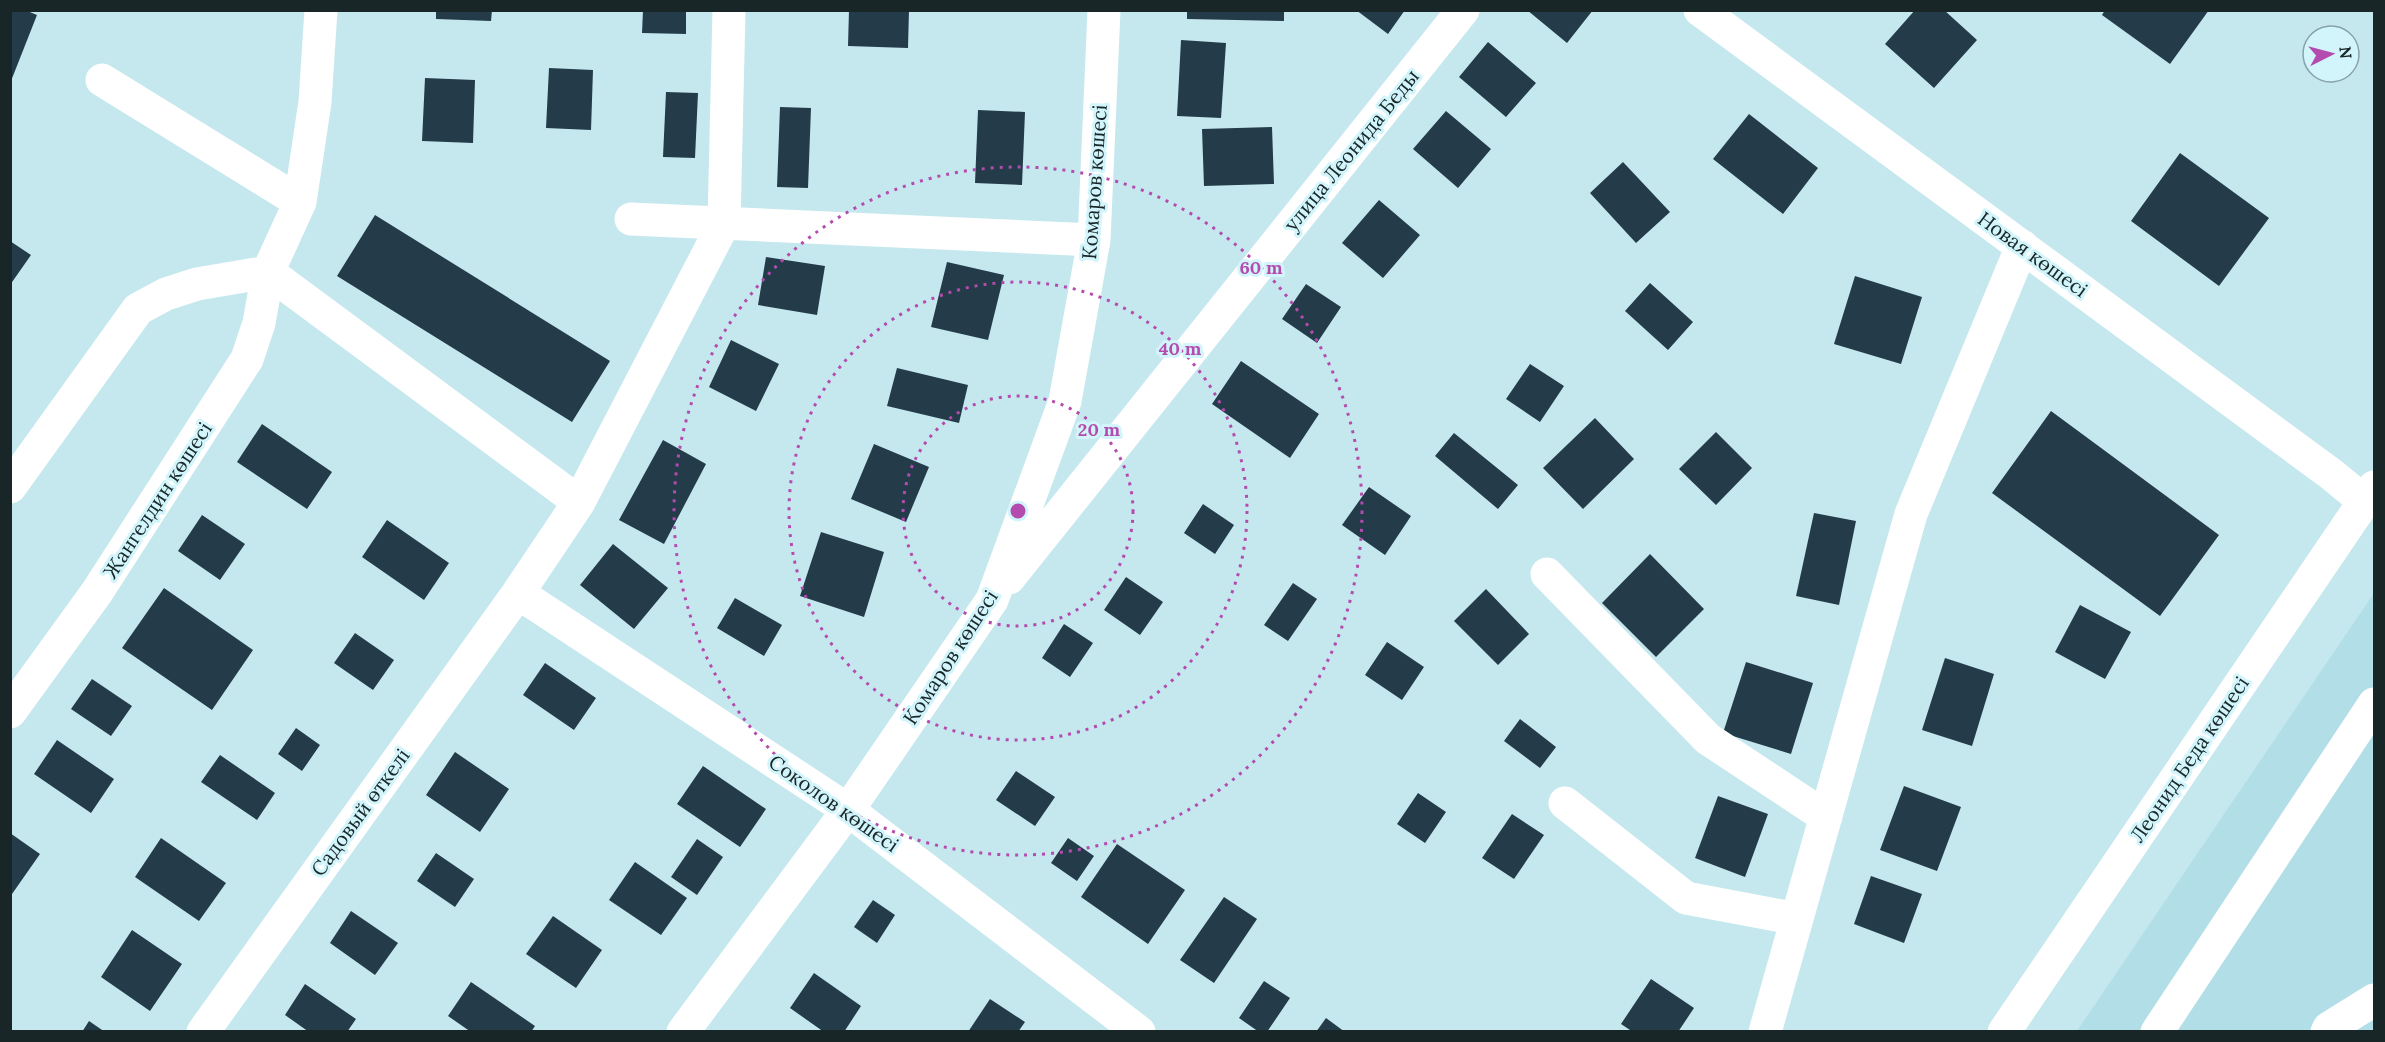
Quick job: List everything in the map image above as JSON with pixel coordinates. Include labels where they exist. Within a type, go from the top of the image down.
[{"type":"street","name":"Жангелдин көшесі","points":[[10,712],[97,592],[247,359],[259,323],[267,272],[300,202],[315,102],[321,10]]},
{"type":"street","points":[[724,223],[729,10]]},
{"type":"street","name":"Комаров көшесі","points":[[683,1032],[849,810],[992,600],[1065,401],[1094,240],[1104,10]]},
{"type":"street","name":"улица Леонида Беды","points":[[992,600],[1463,10]]},
{"type":"street","name":"Новая көшесі","points":[[1700,10],[2331,474],[2369,494]]},
{"type":"street","points":[[102,80],[300,202]]},
{"type":"street","points":[[631,219],[1094,240]]},
{"type":"street","name":"Садовый өткелі","points":[[203,1032],[518,593],[579,502],[724,223]]},
{"type":"street","points":[[1765,1032],[1911,514],[2022,246]]},
{"type":"street","points":[[10,487],[138,309],[166,294],[197,285],[267,272],[579,502]]},
{"type":"street","name":"Леонид Беда көшесі","points":[[2004,1032],[2369,494]]},
{"type":"street","points":[[1547,574],[1708,739],[1826,816]]},
{"type":"street","name":"Соколов көшесі","points":[[518,593],[849,810],[1138,1032]]},
{"type":"street","points":[[2157,1032],[2374,704]]},
{"type":"street","points":[[1565,803],[1686,898],[1797,919]]},
{"type":"street","points":[[2327,1032],[2329,1028],[2374,1000]]},
{"type":"shaded area","points":[[2374,593],[2374,1031],[2077,1031]]},
{"type":"building","points":[[10,10],[25,10],[37,15],[11,81]]},
{"type":"building","points":[[436,10],[492,10],[491,21],[436,19]]},
{"type":"building","points":[[643,10],[686,10],[686,34],[642,33]]},
{"type":"building","points":[[849,10],[909,10],[908,48],[848,46]]},
{"type":"building","points":[[1187,10],[1284,10],[1284,21],[1187,19]]},
{"type":"building","points":[[1356,10],[1405,10],[1388,34]]},
{"type":"building","points":[[1527,10],[1593,10],[1567,43]]},
{"type":"building","points":[[1915,10],[1944,10],[1977,40],[1934,88],[1885,44]]},
{"type":"building","points":[[2105,10],[2209,10],[2170,64],[2102,15]]},
{"type":"building","points":[[1181,40],[1226,43],[1221,118],[1177,116]]},
{"type":"building","points":[[1488,42],[1536,83],[1506,117],[1459,77]]},
{"type":"building","points":[[549,68],[593,70],[591,130],[546,128]]},
{"type":"building","points":[[425,78],[475,80],[473,143],[422,141]]},
{"type":"building","points":[[666,92],[698,93],[695,158],[663,157]]},
{"type":"building","points":[[780,107],[811,108],[808,188],[777,187]]},
{"type":"building","points":[[978,110],[1025,112],[1022,185],[975,183]]},
{"type":"building","points":[[1446,111],[1491,149],[1458,188],[1413,149]]},
{"type":"building","points":[[1749,114],[1818,168],[1783,214],[1713,159]]},
{"type":"building","points":[[1272,127],[1274,184],[1204,186],[1202,129]]},
{"type":"building","points":[[2180,153],[2269,218],[2219,286],[2131,221]]},
{"type":"building","points":[[1623,162],[1670,212],[1636,243],[1590,193]]},
{"type":"building","points":[[1379,200],[1420,235],[1383,278],[1342,243]]},
{"type":"building","points":[[375,215],[610,361],[572,422],[337,276]]},
{"type":"building","points":[[10,241],[31,255],[10,285]]},
{"type":"building","points":[[766,257],[825,266],[817,315],[758,305]]},
{"type":"building","points":[[947,262],[1004,275],[988,340],[931,327]]},
{"type":"building","points":[[1855,276],[1922,297],[1901,364],[1834,344]]},
{"type":"building","points":[[1650,283],[1693,322],[1668,350],[1625,311]]},
{"type":"building","points":[[1306,284],[1341,307],[1317,343],[1282,319]]},
{"type":"building","points":[[731,340],[779,364],[756,411],[709,387]]},
{"type":"building","points":[[1241,361],[1319,414],[1290,458],[1212,404]]},
{"type":"building","points":[[1530,364],[1564,386],[1540,422],[1506,399]]},
{"type":"building","points":[[897,368],[968,385],[959,423],[887,406]]},
{"type":"building","points":[[2051,411],[2219,535],[2160,616],[1992,493]]},
{"type":"building","points":[[1595,418],[1634,459],[1583,509],[1543,468]]},
{"type":"building","points":[[262,424],[332,472],[307,509],[237,462]]},
{"type":"building","points":[[1716,432],[1752,468],[1716,505],[1679,469]]},
{"type":"building","points":[[1454,433],[1518,485],[1498,509],[1435,456]]},
{"type":"building","points":[[663,440],[706,464],[664,544],[619,520]]},
{"type":"building","points":[[874,444],[929,467],[906,522],[851,499]]},
{"type":"building","points":[[1369,487],[1411,516],[1385,555],[1342,525]]},
{"type":"building","points":[[1203,504],[1234,525],[1215,554],[1184,533]]},
{"type":"building","points":[[1814,513],[1856,521],[1839,605],[1796,596]]},
{"type":"building","points":[[202,515],[245,544],[220,580],[178,551]]},
{"type":"building","points":[[387,520],[449,563],[424,600],[362,557]]},
{"type":"building","points":[[821,532],[884,552],[864,617],[800,596]]},
{"type":"building","points":[[613,544],[668,588],[634,629],[580,585]]},
{"type":"building","points":[[1650,554],[1704,609],[1656,657],[1602,603]]},
{"type":"building","points":[[1126,577],[1163,602],[1140,635],[1104,610]]},
{"type":"building","points":[[1293,583],[1317,599],[1288,641],[1264,625]]},
{"type":"building","points":[[164,588],[253,650],[212,710],[122,648]]},
{"type":"building","points":[[1486,589],[1529,634],[1498,665],[1454,621]]},
{"type":"building","points":[[735,598],[782,625],[764,656],[717,628]]},
{"type":"building","points":[[2080,605],[2131,632],[2105,679],[2055,652]]},
{"type":"building","points":[[1064,624],[1093,643],[1070,677],[1042,658]]},
{"type":"building","points":[[355,633],[394,660],[373,690],[334,663]]},
{"type":"building","points":[[1387,642],[1424,667],[1402,700],[1365,675]]},
{"type":"building","points":[[1945,658],[1994,674],[1972,746],[1922,730]]},
{"type":"building","points":[[1746,662],[1813,683],[1791,754],[1723,733]]},
{"type":"building","points":[[545,663],[596,698],[574,730],[523,695]]},
{"type":"building","points":[[92,679],[132,706],[111,736],[71,709]]},
{"type":"building","points":[[1520,719],[1556,747],[1540,768],[1504,741]]},
{"type":"building","points":[[296,728],[320,745],[302,771],[278,754]]},
{"type":"building","points":[[57,740],[114,779],[91,813],[34,774]]},
{"type":"building","points":[[455,752],[509,789],[480,832],[426,795]]},
{"type":"building","points":[[220,755],[275,793],[257,820],[201,782]]},
{"type":"building","points":[[703,766],[766,809],[740,847],[677,804]]},
{"type":"building","points":[[1016,771],[1055,797],[1035,826],[996,800]]},
{"type":"building","points":[[1904,786],[1961,807],[1937,871],[1880,850]]},
{"type":"building","points":[[1418,793],[1446,812],[1425,843],[1397,824]]},
{"type":"building","points":[[1718,796],[1768,814],[1745,877],[1695,858]]},
{"type":"building","points":[[1512,814],[1544,835],[1514,879],[1482,858]]},
{"type":"building","points":[[10,833],[40,854],[12,894],[10,893]]},
{"type":"building","points":[[161,838],[226,883],[199,921],[135,877]]},
{"type":"building","points":[[1068,838],[1094,856],[1077,881],[1051,863]]},
{"type":"building","points":[[697,839],[723,857],[697,895],[671,877]]},
{"type":"building","points":[[1117,844],[1185,890],[1148,944],[1081,897]]},
{"type":"building","points":[[436,853],[474,879],[455,907],[417,881]]},
{"type":"building","points":[[635,862],[687,898],[661,935],[609,900]]},
{"type":"building","points":[[1871,876],[1922,894],[1904,943],[1854,924]]},
{"type":"building","points":[[1224,897],[1257,919],[1214,983],[1180,960]]},
{"type":"building","points":[[873,900],[895,915],[877,943],[854,927]]},
{"type":"building","points":[[351,911],[398,943],[375,975],[330,943]]},
{"type":"building","points":[[553,916],[602,950],[576,988],[526,954]]},
{"type":"building","points":[[132,930],[182,964],[150,1011],[101,977]]},
{"type":"building","points":[[814,973],[861,1006],[844,1032],[824,1032],[790,1008]]},
{"type":"building","points":[[1651,979],[1694,1008],[1678,1032],[1633,1032],[1621,1024]]},
{"type":"building","points":[[1264,981],[1290,998],[1267,1032],[1259,1032],[1239,1018]]},
{"type":"building","points":[[471,982],[535,1026],[531,1032],[471,1032],[448,1016]]},
{"type":"building","points":[[305,984],[356,1019],[347,1032],[309,1032],[285,1015]]},
{"type":"building","points":[[990,999],[1025,1022],[1018,1032],[968,1032]]},
{"type":"building","points":[[1326,1018],[1345,1032],[1316,1032]]},
{"type":"building","points":[[89,1021],[105,1032],[82,1032]]}]
